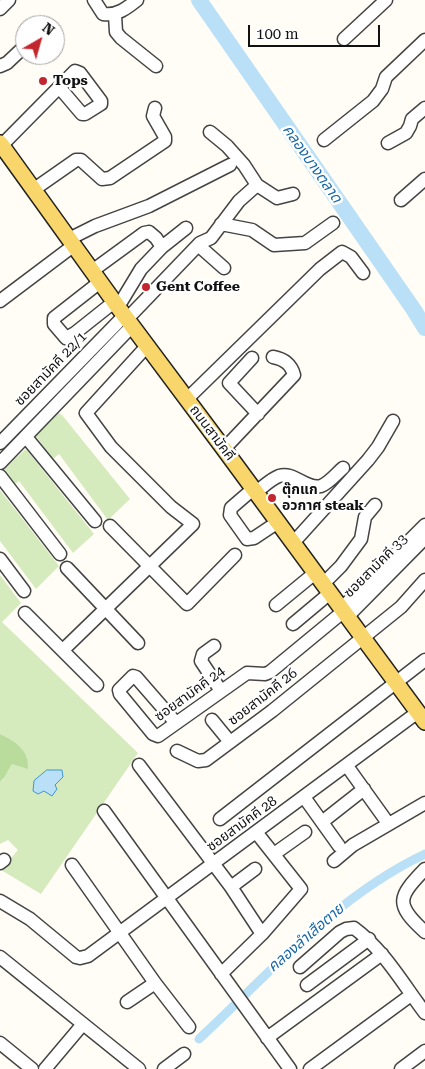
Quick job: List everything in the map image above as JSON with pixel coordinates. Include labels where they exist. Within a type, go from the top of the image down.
[{"type":"main road","name":"ถนนสามัคคี","points":[[2,150],[422,717]]},
{"type":"street","points":[[0,9],[9,0]]},
{"type":"street","points":[[94,0],[104,14],[114,14],[137,0]]},
{"type":"street","points":[[344,39],[386,0]]},
{"type":"street","points":[[114,14],[116,32],[120,38],[156,66]]},
{"type":"street","points":[[324,140],[373,100],[382,89],[386,76],[425,40]]},
{"type":"street","points":[[0,66],[7,63],[15,55]]},
{"type":"street","points":[[2,150],[58,87]]},
{"type":"street","points":[[33,190],[76,160],[81,160],[102,179],[110,178],[140,158],[165,141],[165,137],[153,116],[155,108]]},
{"type":"street","points":[[388,144],[406,133],[412,119],[425,108]]},
{"type":"street","points":[[210,132],[227,146],[244,165],[257,185],[277,198],[294,194]]},
{"type":"street","points":[[0,301],[71,243],[95,226],[149,206],[230,165]]},
{"type":"street","points":[[401,200],[425,179]]},
{"type":"street","points":[[0,463],[26,436],[123,314],[198,245],[211,238],[239,201],[257,185]]},
{"type":"street","points":[[222,224],[252,230],[274,245],[305,243],[333,223]]},
{"type":"street","points":[[162,247],[156,238],[146,232],[96,276],[54,318],[54,324],[58,330],[66,338],[123,314],[141,269],[162,247],[186,228]]},
{"type":"street","points":[[198,245],[224,268]]},
{"type":"street","points":[[187,399],[320,269],[342,252],[351,257],[363,273]]},
{"type":"street","name":"ซอยสามัคคี 22/1","points":[[0,443],[123,314]]},
{"type":"street","points":[[63,650],[194,524],[170,507],[111,447],[86,413],[146,346]]},
{"type":"street","points":[[224,449],[294,375],[290,365],[283,359],[274,357]]},
{"type":"street","points":[[252,358],[229,383],[258,414]]},
{"type":"street","points":[[294,543],[368,460],[393,421]]},
{"type":"street","points":[[26,436],[95,521]]},
{"type":"street","points":[[278,522],[254,538],[247,538],[230,515],[231,508],[278,476],[287,475],[310,486],[319,487],[343,468]]},
{"type":"street","points":[[0,476],[60,554]]},
{"type":"street","points":[[293,624],[323,583],[341,566],[361,539],[365,517],[375,505]]},
{"type":"street","points":[[344,612],[425,525]]},
{"type":"street","points":[[110,526],[187,604],[235,555]]},
{"type":"street","name":"ซอยสามัคคี 33","points":[[344,612],[425,538]]},
{"type":"street","points":[[0,559],[24,590]]},
{"type":"street","points":[[67,568],[138,643]]},
{"type":"street","name":"ซอยสามัคคี 26","points":[[177,751],[191,758],[203,761],[272,710],[401,606],[425,580]]},
{"type":"street","points":[[276,604],[323,583]]},
{"type":"street","points":[[25,612],[97,685]]},
{"type":"street","name":"ซอยสามัคคี 24","points":[[176,723],[136,677],[133,676],[119,690],[120,694],[158,736],[247,673],[265,674],[270,672],[344,612]]},
{"type":"street","points":[[214,646],[203,654],[201,661],[220,691]]},
{"type":"street","points":[[220,819],[425,660]]},
{"type":"street","name":"ซอยสามัคคี 28","points":[[0,901],[30,919],[75,956],[83,958],[120,933],[347,766],[422,717]]},
{"type":"street","points":[[212,720],[230,742]]},
{"type":"street","points":[[139,765],[231,887],[262,934]]},
{"type":"street","points":[[347,766],[385,819]]},
{"type":"street","points":[[322,822],[364,789]]},
{"type":"street","points":[[304,797],[340,846]]},
{"type":"street","points":[[334,861],[353,845],[425,803]]},
{"type":"street","points":[[104,812],[290,1069]]},
{"type":"street","points":[[221,974],[262,934],[301,889],[256,832]]},
{"type":"street","points":[[274,854],[305,832]]},
{"type":"street","points":[[72,864],[155,983],[189,1027]]},
{"type":"street","points":[[231,887],[256,869]]},
{"type":"street","points":[[425,869],[410,885],[403,896],[403,905],[408,917],[425,932]]},
{"type":"street","points":[[300,967],[346,929],[354,928],[382,954],[425,1013]]},
{"type":"street","points":[[307,985],[368,939]]},
{"type":"street","points":[[266,1038],[382,954]]},
{"type":"street","points":[[0,957],[139,1069]]},
{"type":"street","points":[[127,1002],[155,983]]},
{"type":"street","points":[[310,1069],[411,995]]},
{"type":"street","points":[[45,1069],[83,1024]]},
{"type":"street","points":[[0,1043],[32,1069]]},
{"type":"street","points":[[401,1069],[425,1051]]},
{"type":"street","points":[[164,1069],[184,1054]]},
{"type":"green space","points":[[56,412],[62,415],[130,499],[108,520],[59,454],[53,459],[35,435]]},
{"type":"green space","points":[[26,449],[94,534],[73,553],[19,481],[15,484],[3,469]]},
{"type":"green space","points":[[0,490],[59,566],[36,589],[0,541]]},
{"type":"green space","points":[[0,575],[21,603],[2,622],[138,753],[41,894],[1,870],[18,850],[8,840],[0,844],[0,782],[12,764],[13,742],[0,734]]},
{"type":"green space","points":[[0,734],[11,740],[24,752],[28,762],[28,769],[12,764],[0,782]]},
{"type":"water","points":[[47,770],[62,770],[63,777],[55,785],[57,789],[52,796],[44,791],[38,794],[33,791],[34,781]]},
{"type":"waterway","name":"คลองบางตลาด","points":[[199,0],[425,328]]},
{"type":"waterway","name":"คลองลำเสือตาย","points":[[199,1039],[305,937],[333,914],[362,891],[393,871],[425,854]]},
{"type":"place","name":"Tops","points":[[43,81]]},
{"type":"place","name":"Gent Coffee","points":[[146,287]]},
{"type":"place","name":"ตุ๊กแก อวกาศ steak","points":[[272,498]]}]
